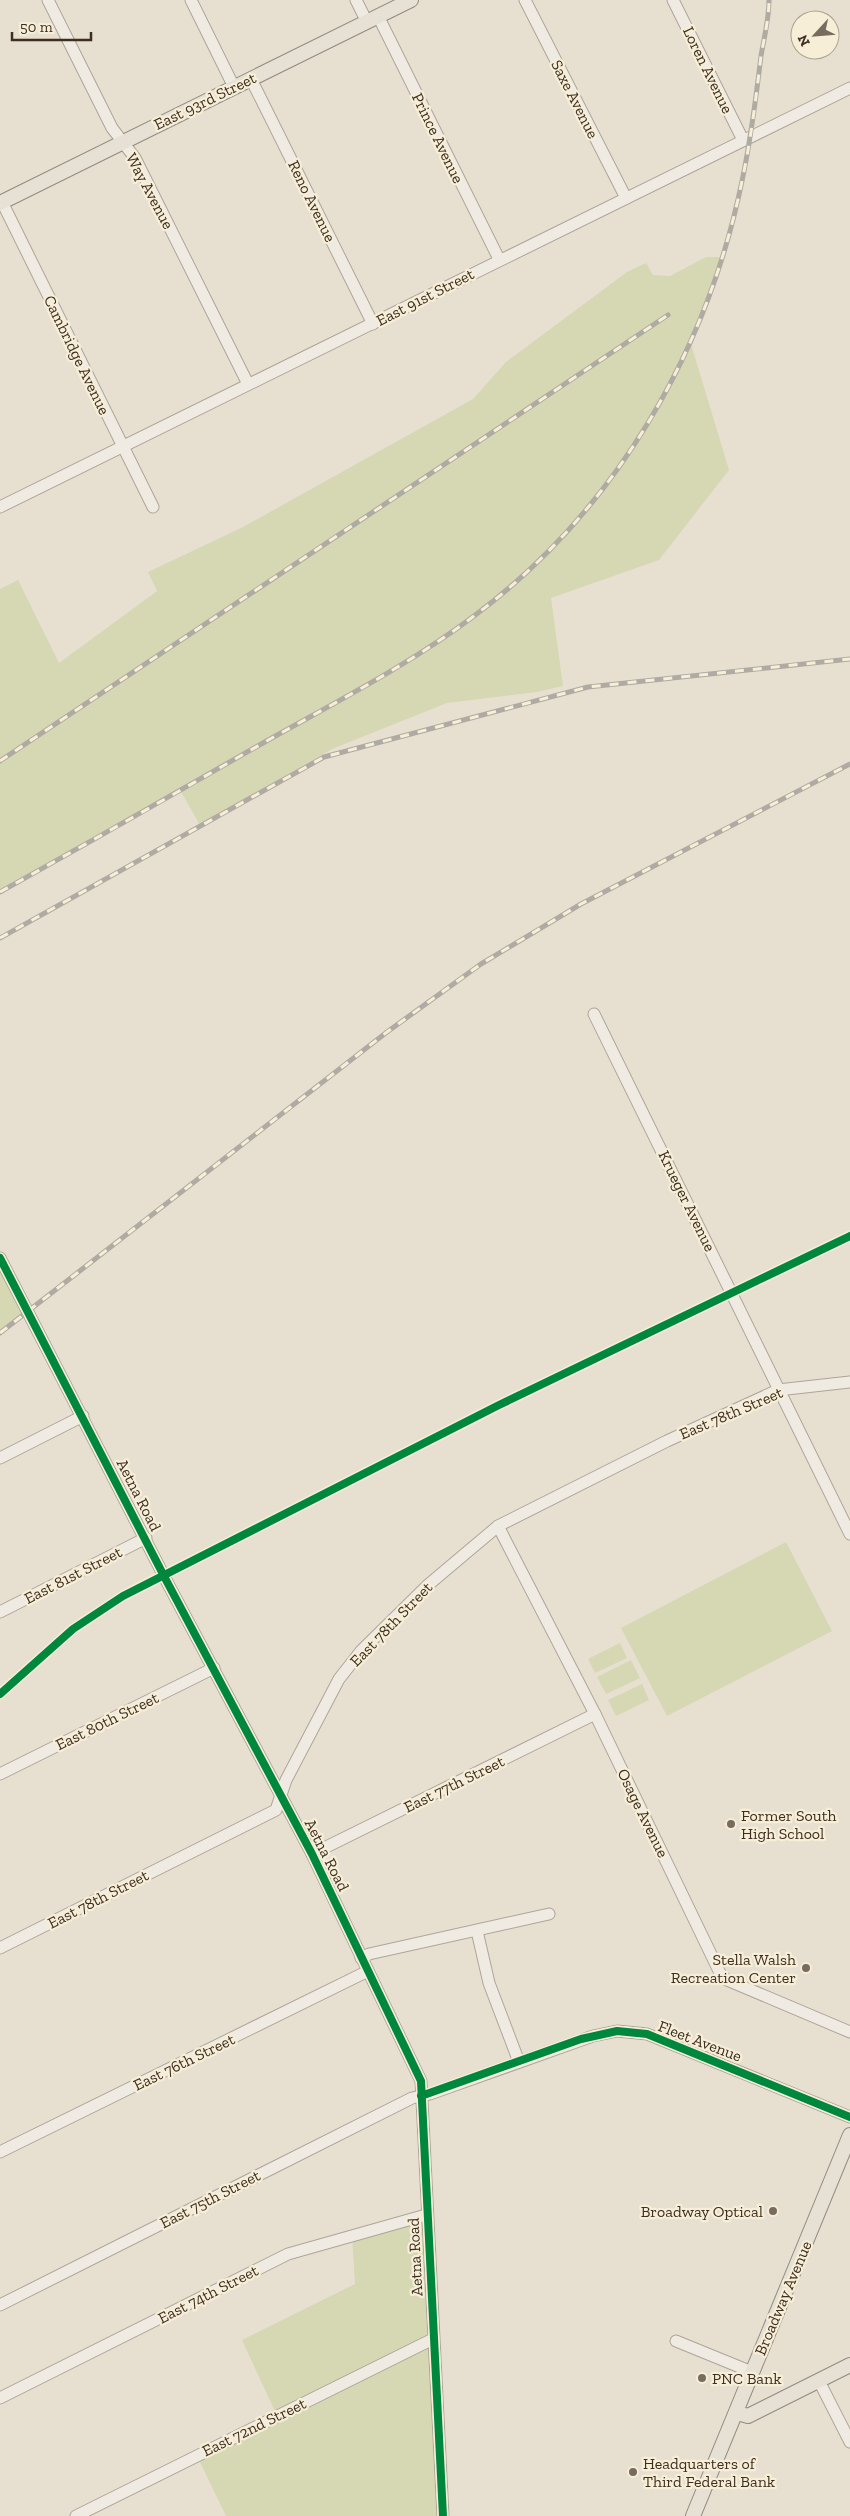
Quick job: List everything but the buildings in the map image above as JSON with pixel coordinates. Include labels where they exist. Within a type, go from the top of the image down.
[{"type":"main road","name":"East 93rd Street","points":[[1,202],[411,0]]},
{"type":"main road","name":"Broadway Avenue","points":[[693,2516],[850,2135]]},
{"type":"main road","points":[[737,2413],[748,2416],[850,2365]]},
{"type":"street","name":"Way Avenue","points":[[48,0],[112,128],[135,158],[248,384]]},
{"type":"street","points":[[191,0],[234,87]]},
{"type":"street","name":"Prince Avenue","points":[[356,0],[372,19],[499,260]]},
{"type":"street","name":"Saxe Avenue","points":[[525,0],[626,198]]},
{"type":"street","name":"Loren Avenue","points":[[673,0],[743,140]]},
{"type":"street","name":"Reno Avenue","points":[[251,79],[373,324]]},
{"type":"street","name":"East 91st Street","points":[[0,507],[850,88]]},
{"type":"street","name":"Cambridge Avenue","points":[[1,202],[153,507]]},
{"type":"street","name":"Krueger Avenue","points":[[594,1014],[850,1534]]},
{"type":"street","name":"Aetna Road","points":[[0,1258],[312,1854],[420,2081],[443,2516]]},
{"type":"street","name":"East 78th Street","points":[[0,1948],[276,1810],[282,1798],[286,1780],[338,1679],[361,1651],[428,1585],[498,1526],[667,1441],[778,1390],[850,1382]]},
{"type":"street","points":[[0,1458],[83,1416]]},
{"type":"street","name":"Osage Avenue","points":[[498,1526],[595,1714],[720,1975],[850,2032]]},
{"type":"street","name":"East 81st Street","points":[[0,1612],[146,1538]]},
{"type":"street","name":"East 80th Street","points":[[0,1774],[214,1668]]},
{"type":"street","name":"East 77th Street","points":[[312,1854],[595,1714]]},
{"type":"street","points":[[362,1958],[369,1954],[549,1914]]},
{"type":"street","points":[[477,1931],[489,1983],[519,2062]]},
{"type":"street","name":"East 76th Street","points":[[0,2152],[368,1971]]},
{"type":"street","name":"Fleet Avenue","points":[[421,2096],[593,2036],[617,2032],[646,2034],[850,2117]]},
{"type":"street","name":"East 75th Street","points":[[0,2305],[412,2098],[421,2096]]},
{"type":"street","name":"East 74th Street","points":[[0,2398],[288,2254],[426,2215]]},
{"type":"street","name":"East 72nd Street","points":[[76,2516],[433,2339]]},
{"type":"street","points":[[676,2341],[752,2372]]},
{"type":"street","points":[[819,2381],[850,2442]]},
{"type":"green space","points":[[706,257],[724,257],[691,344],[729,470],[659,560],[551,598],[563,686],[537,692],[447,703],[332,749],[200,825],[180,790],[0,892],[0,589],[18,580],[59,663],[157,591],[148,572],[243,527],[473,399],[506,362],[627,272],[646,263],[653,275],[670,276]]},
{"type":"green space","points":[[0,1258],[28,1311],[0,1333]]},
{"type":"green space","points":[[786,1542],[832,1631],[667,1716],[621,1628]]},
{"type":"green space","points":[[620,1643],[627,1658],[595,1673],[588,1659]]},
{"type":"green space","points":[[631,1660],[640,1678],[606,1694],[597,1677]]},
{"type":"green space","points":[[642,1684],[649,1700],[616,1716],[608,1700]]},
{"type":"green space","points":[[426,2215],[443,2516],[226,2516],[197,2456],[277,2416],[242,2340],[355,2284],[352,2236]]},
{"type":"railway","points":[[0,892],[371,683],[424,651],[474,616],[525,574],[570,528],[612,477],[648,423],[679,366],[705,306],[726,244],[742,181],[753,118],[769,0]]},
{"type":"railway","points":[[0,761],[668,315]]},
{"type":"railway","points":[[0,938],[324,757],[588,687],[850,659]]},
{"type":"railway","points":[[0,1333],[387,1032],[481,964],[581,904],[850,764]]},
{"type":"cycle path","points":[[0,1694],[73,1629],[123,1596],[499,1405],[850,1236]]},
{"type":"cycle path","points":[[0,1258],[166,1580],[312,1854],[421,2081],[443,2516]]},
{"type":"cycle path","points":[[421,2096],[581,2039],[617,2031],[647,2034],[850,2117]]},
{"type":"place","name":"Former South High School","points":[[731,1824]]},
{"type":"place","name":"Stella Walsh Recreation Center","points":[[806,1968]]},
{"type":"place","name":"Broadway Optical","points":[[773,2211]]},
{"type":"place","name":"PNC Bank","points":[[702,2378]]},
{"type":"place","name":"Headquarters of Third Federal Bank","points":[[633,2472]]}]
